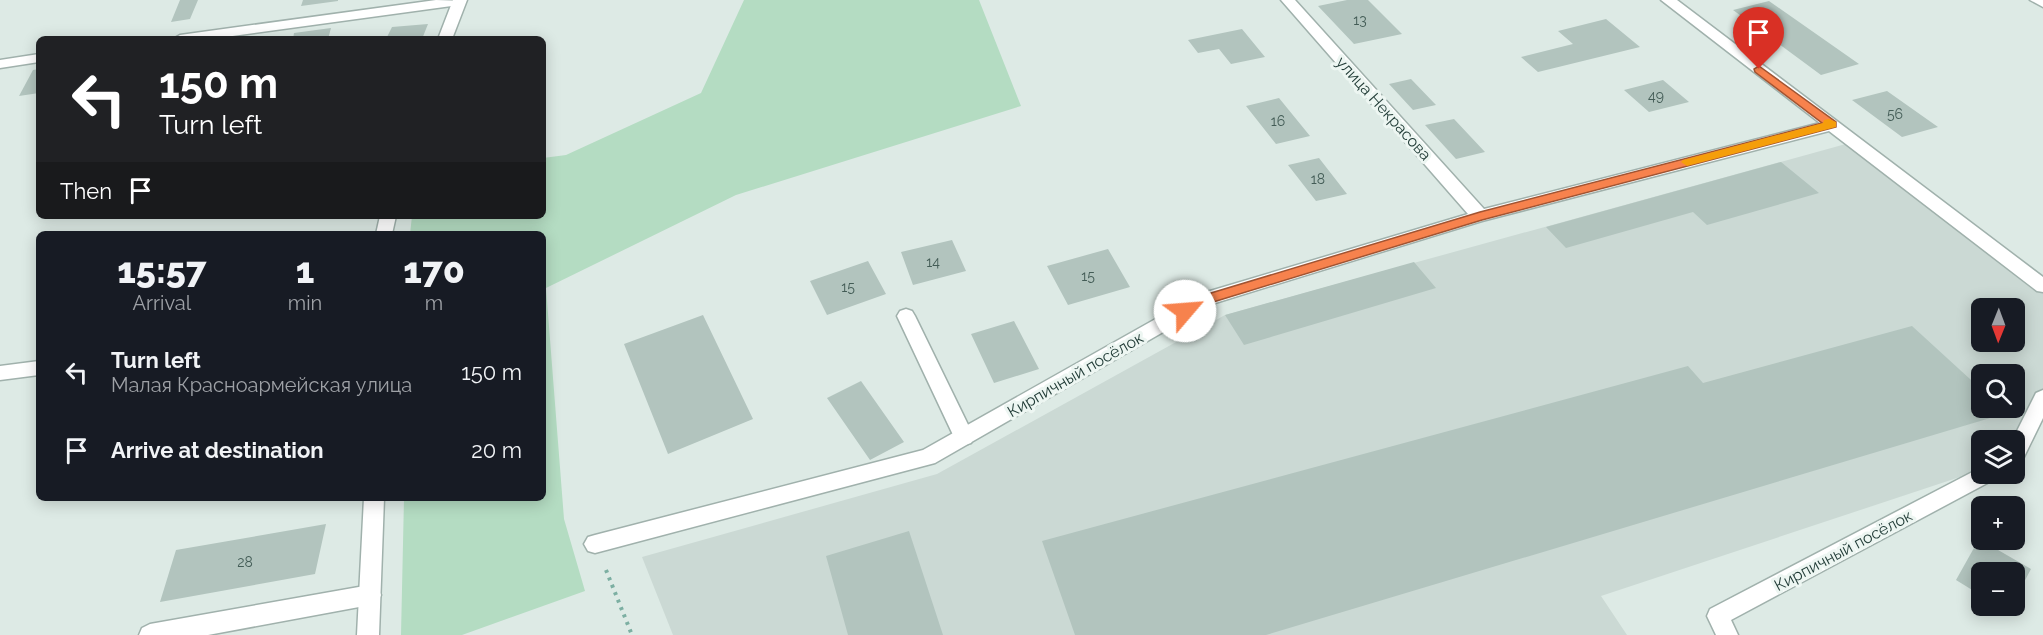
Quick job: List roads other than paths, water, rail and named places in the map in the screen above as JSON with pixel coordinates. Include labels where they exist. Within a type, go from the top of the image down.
[{"type":"street","points":[[202,36],[460,0],[446,36]]},
{"type":"street","name":"улица Некрасова","points":[[1288,0],[1480,216]]},
{"type":"street","points":[[1668,0],[2043,286]]},
{"type":"street","points":[[2037,0],[2043,3]]},
{"type":"street","points":[[0,64],[36,58]]},
{"type":"street","name":"Кирпичный посёлок","points":[[595,544],[928,457],[1206,299],[1480,216],[1832,125]]},
{"type":"street","points":[[906,316],[964,437]]},
{"type":"street","points":[[0,373],[36,368]]},
{"type":"street","points":[[2025,435],[2043,398]]},
{"type":"street","name":"Кирпичный посёлок","points":[[1727,635],[1718,616],[1971,482]]},
{"type":"street","points":[[368,635],[374,501]]},
{"type":"street","points":[[150,635],[370,595]]}]
